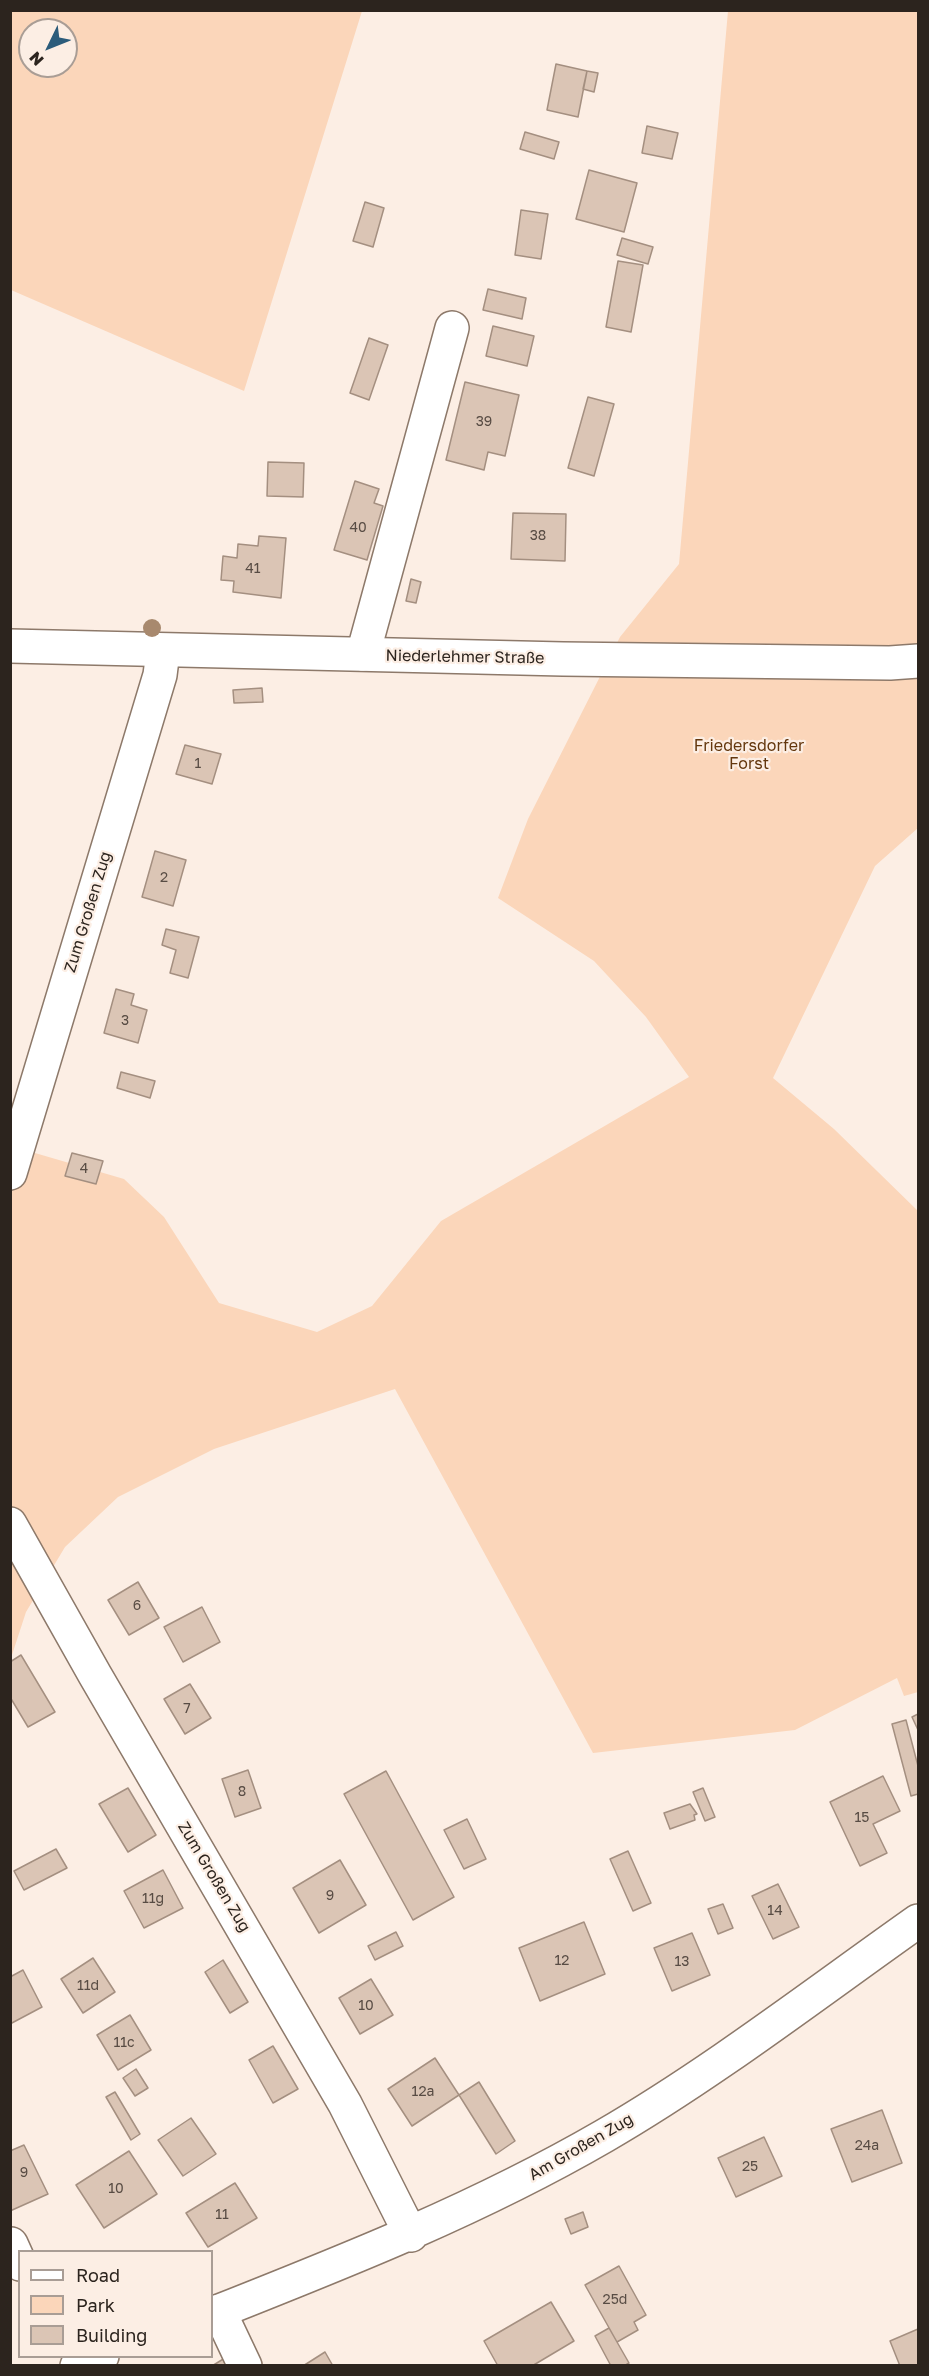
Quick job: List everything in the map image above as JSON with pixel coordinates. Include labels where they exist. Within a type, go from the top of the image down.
[{"type":"street","points":[[363,654],[452,328]]},
{"type":"street","name":"Niederlehmer Straße","points":[[10,646],[163,651],[891,663],[918,661]]},
{"type":"street","name":"Zum Großen Zug","points":[[10,1173],[160,675],[163,651]]},
{"type":"street","name":"Zum Großen Zug","points":[[10,1524],[94,1675],[345,2104],[411,2235]]},
{"type":"street","name":"Am Großen Zug","points":[[215,2313],[411,2235],[520,2182],[605,2136],[688,2082],[918,1922]]},
{"type":"street","points":[[11,2244],[18,2260]]},
{"type":"street","points":[[215,2313],[245,2366]]},
{"type":"street","points":[[77,2366],[97,2358]]},
{"type":"green space","points":[[11,10],[362,11],[244,391],[11,290]]},
{"type":"green space","name":"Friedersdorfer Forst","points":[[728,11],[918,11],[918,828],[875,866],[773,1078],[834,1129],[918,1211],[918,1692],[904,1696],[897,1678],[795,1730],[593,1753],[395,1389],[214,1449],[118,1497],[65,1547],[26,1612],[11,1658],[11,1146],[124,1179],[164,1217],[219,1303],[317,1332],[372,1306],[441,1221],[689,1077],[646,1017],[594,961],[498,898],[528,819],[620,637],[679,564]]},
{"type":"building","points":[[556,64],[587,71],[578,117],[547,110]]},
{"type":"building","points":[[587,71],[598,73],[594,92],[583,89]]},
{"type":"building","points":[[647,126],[678,133],[672,159],[642,153]]},
{"type":"building","points":[[525,132],[559,142],[554,159],[520,149]]},
{"type":"building","points":[[589,170],[637,183],[624,232],[576,219]]},
{"type":"building","points":[[365,202],[384,208],[373,247],[353,241]]},
{"type":"building","points":[[521,210],[548,214],[541,259],[515,255]]},
{"type":"building","points":[[622,238],[653,247],[648,264],[617,255]]},
{"type":"building","points":[[618,261],[643,265],[631,332],[606,327]]},
{"type":"building","points":[[488,289],[526,298],[522,319],[483,310]]},
{"type":"building","points":[[493,326],[534,336],[527,366],[486,356]]},
{"type":"building","points":[[369,338],[388,345],[369,400],[350,393]]},
{"type":"building","points":[[465,382],[519,395],[505,456],[488,452],[484,470],[446,460]]},
{"type":"building","points":[[588,397],[614,404],[594,476],[568,468]]},
{"type":"building","points":[[268,462],[304,463],[303,497],[267,496]]},
{"type":"building","points":[[355,481],[379,489],[374,503],[383,506],[367,560],[334,550]]},
{"type":"building","points":[[513,513],[566,514],[565,561],[511,559]]},
{"type":"building","points":[[259,536],[286,538],[281,598],[233,592],[234,581],[221,580],[223,556],[237,558],[238,544],[258,546]]},
{"type":"building","points":[[411,579],[421,582],[416,603],[406,601]]},
{"type":"building","points":[[262,688],[263,702],[234,703],[233,690]]},
{"type":"building","points":[[185,745],[221,754],[212,784],[176,774]]},
{"type":"building","points":[[155,851],[186,860],[173,906],[142,897]]},
{"type":"building","points":[[166,929],[199,937],[188,978],[170,973],[176,950],[162,945]]},
{"type":"building","points":[[116,989],[134,994],[131,1005],[147,1010],[138,1043],[104,1033]]},
{"type":"building","points":[[121,1072],[155,1081],[150,1098],[117,1088]]},
{"type":"building","points":[[72,1153],[103,1161],[96,1184],[65,1176]]},
{"type":"building","points":[[138,1582],[159,1618],[129,1635],[108,1600]]},
{"type":"building","points":[[202,1607],[220,1642],[183,1662],[164,1627]]},
{"type":"building","points":[[21,1655],[55,1712],[28,1727],[10,1697],[10,1662]]},
{"type":"building","points":[[190,1684],[211,1718],[185,1734],[164,1699]]},
{"type":"building","points":[[918,1714],[918,1730],[912,1717]]},
{"type":"building","points":[[906,1720],[918,1766],[918,1794],[911,1796],[892,1724]]},
{"type":"building","points":[[248,1770],[261,1808],[235,1817],[222,1779]]},
{"type":"building","points":[[386,1771],[454,1897],[413,1920],[344,1794]]},
{"type":"building","points":[[883,1776],[900,1811],[873,1824],[887,1853],[860,1866],[830,1802]]},
{"type":"building","points":[[128,1788],[156,1835],[128,1852],[99,1804]]},
{"type":"building","points":[[703,1788],[715,1817],[705,1821],[693,1792]]},
{"type":"building","points":[[690,1804],[697,1814],[694,1815],[695,1820],[670,1829],[664,1813]]},
{"type":"building","points":[[467,1819],[486,1859],[464,1869],[444,1830]]},
{"type":"building","points":[[56,1849],[67,1868],[24,1890],[14,1871]]},
{"type":"building","points":[[628,1851],[651,1903],[633,1911],[610,1859]]},
{"type":"building","points":[[340,1860],[366,1905],[319,1933],[293,1888]]},
{"type":"building","points":[[163,1870],[183,1908],[144,1928],[124,1891]]},
{"type":"building","points":[[778,1884],[799,1927],[773,1939],[752,1896]]},
{"type":"building","points":[[723,1904],[733,1928],[718,1934],[708,1909]]},
{"type":"building","points":[[584,1922],[605,1974],[540,2001],[519,1948]]},
{"type":"building","points":[[396,1932],[403,1946],[375,1960],[368,1946]]},
{"type":"building","points":[[692,1933],[710,1975],[672,1991],[654,1948]]},
{"type":"building","points":[[93,1958],[115,1992],[83,2013],[61,1979]]},
{"type":"building","points":[[223,1960],[248,2002],[230,2013],[205,1972]]},
{"type":"building","points":[[23,1970],[42,2007],[10,2024],[10,1977]]},
{"type":"building","points":[[371,1979],[393,2015],[360,2034],[339,1998]]},
{"type":"building","points":[[130,2015],[151,2050],[118,2070],[97,2035]]},
{"type":"building","points":[[273,2046],[298,2089],[273,2103],[249,2060]]},
{"type":"building","points":[[435,2058],[459,2095],[412,2126],[388,2089]]},
{"type":"building","points":[[136,2069],[148,2088],[135,2096],[123,2078]]},
{"type":"building","points":[[479,2082],[515,2141],[496,2154],[459,2095]]},
{"type":"building","points":[[115,2092],[140,2134],[131,2140],[106,2097]]},
{"type":"building","points":[[882,2110],[902,2163],[852,2182],[831,2129]]},
{"type":"building","points":[[191,2118],[216,2154],[183,2176],[158,2140]]},
{"type":"building","points":[[764,2137],[782,2176],[736,2197],[718,2158]]},
{"type":"building","points":[[24,2145],[48,2194],[10,2211],[10,2151]]},
{"type":"building","points":[[129,2151],[157,2194],[104,2228],[76,2185]]},
{"type":"building","points":[[235,2183],[257,2218],[208,2247],[186,2213]]},
{"type":"building","points":[[583,2212],[588,2227],[571,2234],[565,2219]]},
{"type":"building","points":[[619,2266],[646,2315],[634,2322],[638,2330],[617,2342],[585,2285]]},
{"type":"building","points":[[551,2302],[574,2341],[532,2366],[498,2366],[484,2341]]},
{"type":"building","points":[[609,2328],[629,2363],[624,2366],[611,2366],[595,2336]]},
{"type":"building","points":[[918,2329],[918,2366],[900,2366],[890,2341]]},
{"type":"building","points":[[325,2352],[333,2366],[303,2366]]},
{"type":"building","points":[[228,2356],[233,2366],[212,2366]]}]
